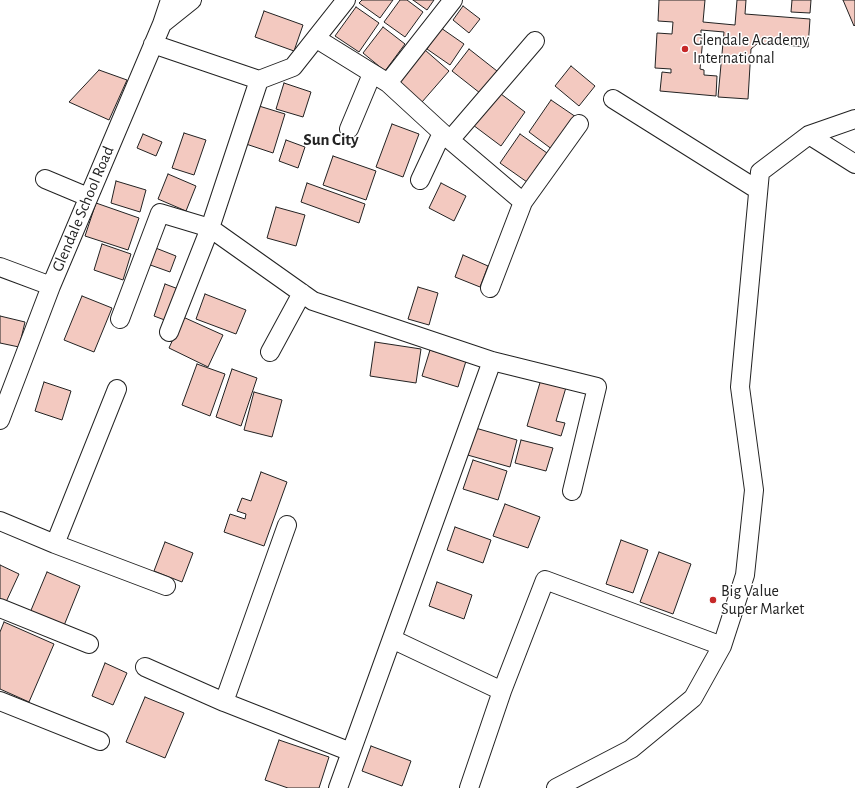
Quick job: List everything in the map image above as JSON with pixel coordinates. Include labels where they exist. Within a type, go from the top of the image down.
[{"type":"street","name":"Glendale School Road","points":[[0,420],[4,400],[88,197],[162,24],[170,0]]},
{"type":"street","points":[[162,24],[192,0]]},
{"type":"street","points":[[153,44],[259,80],[293,67],[317,39],[346,0]]},
{"type":"street","points":[[388,83],[453,0]]},
{"type":"street","points":[[317,39],[388,83],[446,137],[523,202]]},
{"type":"street","points":[[420,180],[446,137],[535,41]]},
{"type":"street","points":[[349,129],[372,74]]},
{"type":"street","points":[[170,332],[210,228],[259,80]]},
{"type":"street","points":[[613,99],[689,145],[758,190]]},
{"type":"street","points":[[556,788],[631,749],[693,698],[722,646],[745,575],[754,490],[740,387],[760,172],[808,135],[855,119]]},
{"type":"street","points":[[490,288],[523,202],[579,124]]},
{"type":"street","points":[[808,135],[855,164]]},
{"type":"street","points":[[46,179],[88,197]]},
{"type":"street","points":[[120,319],[160,213],[210,228],[313,301],[492,361],[598,387],[572,490]]},
{"type":"street","points":[[0,267],[51,286]]},
{"type":"street","points":[[270,352],[302,293]]},
{"type":"street","points":[[338,788],[492,361]]},
{"type":"street","points":[[55,544],[117,389]]},
{"type":"street","points":[[0,521],[55,544],[166,586]]},
{"type":"street","points":[[224,702],[287,525]]},
{"type":"street","points":[[468,788],[502,691],[545,580],[722,646]]},
{"type":"street","points":[[0,608],[89,644]]},
{"type":"street","points":[[392,639],[502,691]]},
{"type":"street","points":[[145,667],[224,702],[351,752]]},
{"type":"street","points":[[0,701],[100,742]]},
{"type":"building","points":[[362,0],[393,0],[380,18],[359,3]]},
{"type":"building","points":[[400,0],[407,0],[423,12],[405,37],[384,22]]},
{"type":"building","points":[[413,0],[434,0],[427,10]]},
{"type":"building","points":[[659,0],[705,0],[703,22],[735,25],[737,0],[746,0],[745,14],[810,19],[808,47],[758,43],[751,49],[748,99],[718,97],[724,32],[701,30],[701,38],[703,38],[700,69],[704,70],[704,75],[717,76],[716,96],[660,91],[662,72],[671,73],[671,69],[655,68],[657,33],[672,34],[673,22],[658,21]]},
{"type":"building","points":[[792,0],[811,0],[810,13],[791,12]]},
{"type":"building","points":[[843,0],[855,0],[854,26]]},
{"type":"building","points":[[463,6],[480,19],[469,33],[453,20]]},
{"type":"building","points":[[356,7],[379,23],[359,52],[335,36]]},
{"type":"building","points":[[264,11],[303,25],[294,51],[255,37]]},
{"type":"building","points":[[383,27],[405,44],[385,71],[363,53]]},
{"type":"building","points":[[441,28],[464,44],[450,65],[427,49]]},
{"type":"building","points":[[469,49],[497,71],[480,93],[452,71]]},
{"type":"building","points":[[425,50],[449,71],[422,102],[398,82]]},
{"type":"building","points":[[571,66],[595,86],[579,106],[555,86]]},
{"type":"building","points":[[99,70],[127,80],[109,120],[69,102]]},
{"type":"building","points":[[284,83],[311,92],[303,117],[276,109]]},
{"type":"building","points":[[497,91],[525,112],[501,146],[473,125]]},
{"type":"building","points":[[551,100],[576,117],[553,150],[529,132]]},
{"type":"building","points":[[259,106],[285,114],[273,153],[246,144]]},
{"type":"building","points":[[392,124],[419,134],[403,177],[376,167]]},
{"type":"building","points":[[184,133],[206,140],[194,175],[172,168]]},
{"type":"building","points":[[143,134],[162,142],[156,156],[137,148]]},
{"type":"building","points":[[520,134],[547,153],[527,182],[500,163]]},
{"type":"building","points":[[286,140],[305,147],[298,168],[279,161]]},
{"type":"building","points":[[333,156],[376,171],[366,200],[323,185]]},
{"type":"building","points":[[168,174],[196,186],[186,211],[158,199]]},
{"type":"building","points":[[116,181],[146,190],[140,212],[111,203]]},
{"type":"building","points":[[307,183],[365,204],[359,223],[301,202]]},
{"type":"building","points":[[441,183],[466,196],[454,221],[429,208]]},
{"type":"building","points":[[96,203],[139,218],[128,250],[85,236]]},
{"type":"building","points":[[276,207],[305,215],[296,246],[267,238]]},
{"type":"building","points":[[102,244],[131,254],[123,280],[94,270]]},
{"type":"building","points":[[148,245],[176,256],[170,272],[142,262]]},
{"type":"building","points":[[463,255],[488,266],[480,287],[455,277]]},
{"type":"building","points":[[165,284],[181,290],[170,322],[154,316]]},
{"type":"building","points":[[418,287],[438,293],[429,325],[408,319]]},
{"type":"building","points":[[205,294],[246,310],[236,334],[196,319]]},
{"type":"building","points":[[82,296],[112,308],[94,352],[64,340]]},
{"type":"building","points":[[0,316],[25,322],[19,347],[0,343]]},
{"type":"building","points":[[183,317],[223,335],[208,367],[169,348]]},
{"type":"building","points":[[375,342],[421,349],[416,383],[370,376]]},
{"type":"building","points":[[430,350],[466,361],[458,387],[422,376]]},
{"type":"building","points":[[197,364],[225,374],[210,416],[182,405]]},
{"type":"building","points":[[232,369],[257,378],[241,426],[216,417]]},
{"type":"building","points":[[542,376],[567,384],[556,421],[565,423],[561,436],[527,426]]},
{"type":"building","points":[[44,382],[71,391],[62,420],[35,411]]},
{"type":"building","points":[[254,392],[282,400],[272,437],[244,430]]},
{"type":"building","points":[[472,427],[517,440],[510,467],[464,454]]},
{"type":"building","points":[[521,440],[553,448],[546,471],[515,463]]},
{"type":"building","points":[[473,460],[507,471],[498,500],[463,489]]},
{"type":"building","points":[[261,472],[287,482],[264,546],[224,532],[230,514],[245,519],[246,514],[237,511],[242,498],[251,501]]},
{"type":"building","points":[[505,504],[540,517],[528,548],[493,536]]},
{"type":"building","points":[[455,527],[491,540],[483,563],[447,550]]},
{"type":"building","points":[[621,540],[648,550],[633,593],[606,584]]},
{"type":"building","points":[[165,542],[193,553],[182,582],[154,571]]},
{"type":"building","points":[[659,552],[691,564],[673,614],[640,602]]},
{"type":"building","points":[[0,565],[19,574],[6,602],[0,600]]},
{"type":"building","points":[[47,572],[80,586],[63,628],[29,615]]},
{"type":"building","points":[[437,582],[472,595],[464,619],[429,606]]},
{"type":"building","points":[[4,622],[54,644],[29,702],[0,689],[0,632]]},
{"type":"building","points":[[105,663],[127,673],[113,705],[92,696]]},
{"type":"building","points":[[145,697],[184,713],[165,758],[126,742]]},
{"type":"building","points":[[279,740],[329,757],[319,788],[288,788],[265,780]]},
{"type":"building","points":[[371,746],[411,761],[402,786],[362,771]]},
{"type":"place","name":"Glendale Academy International","points":[[685,49]]},
{"type":"place","name":"Big Value Super Market","points":[[713,600]]},
{"type":"district","name":"Sun City","points":[[331,140]]}]
